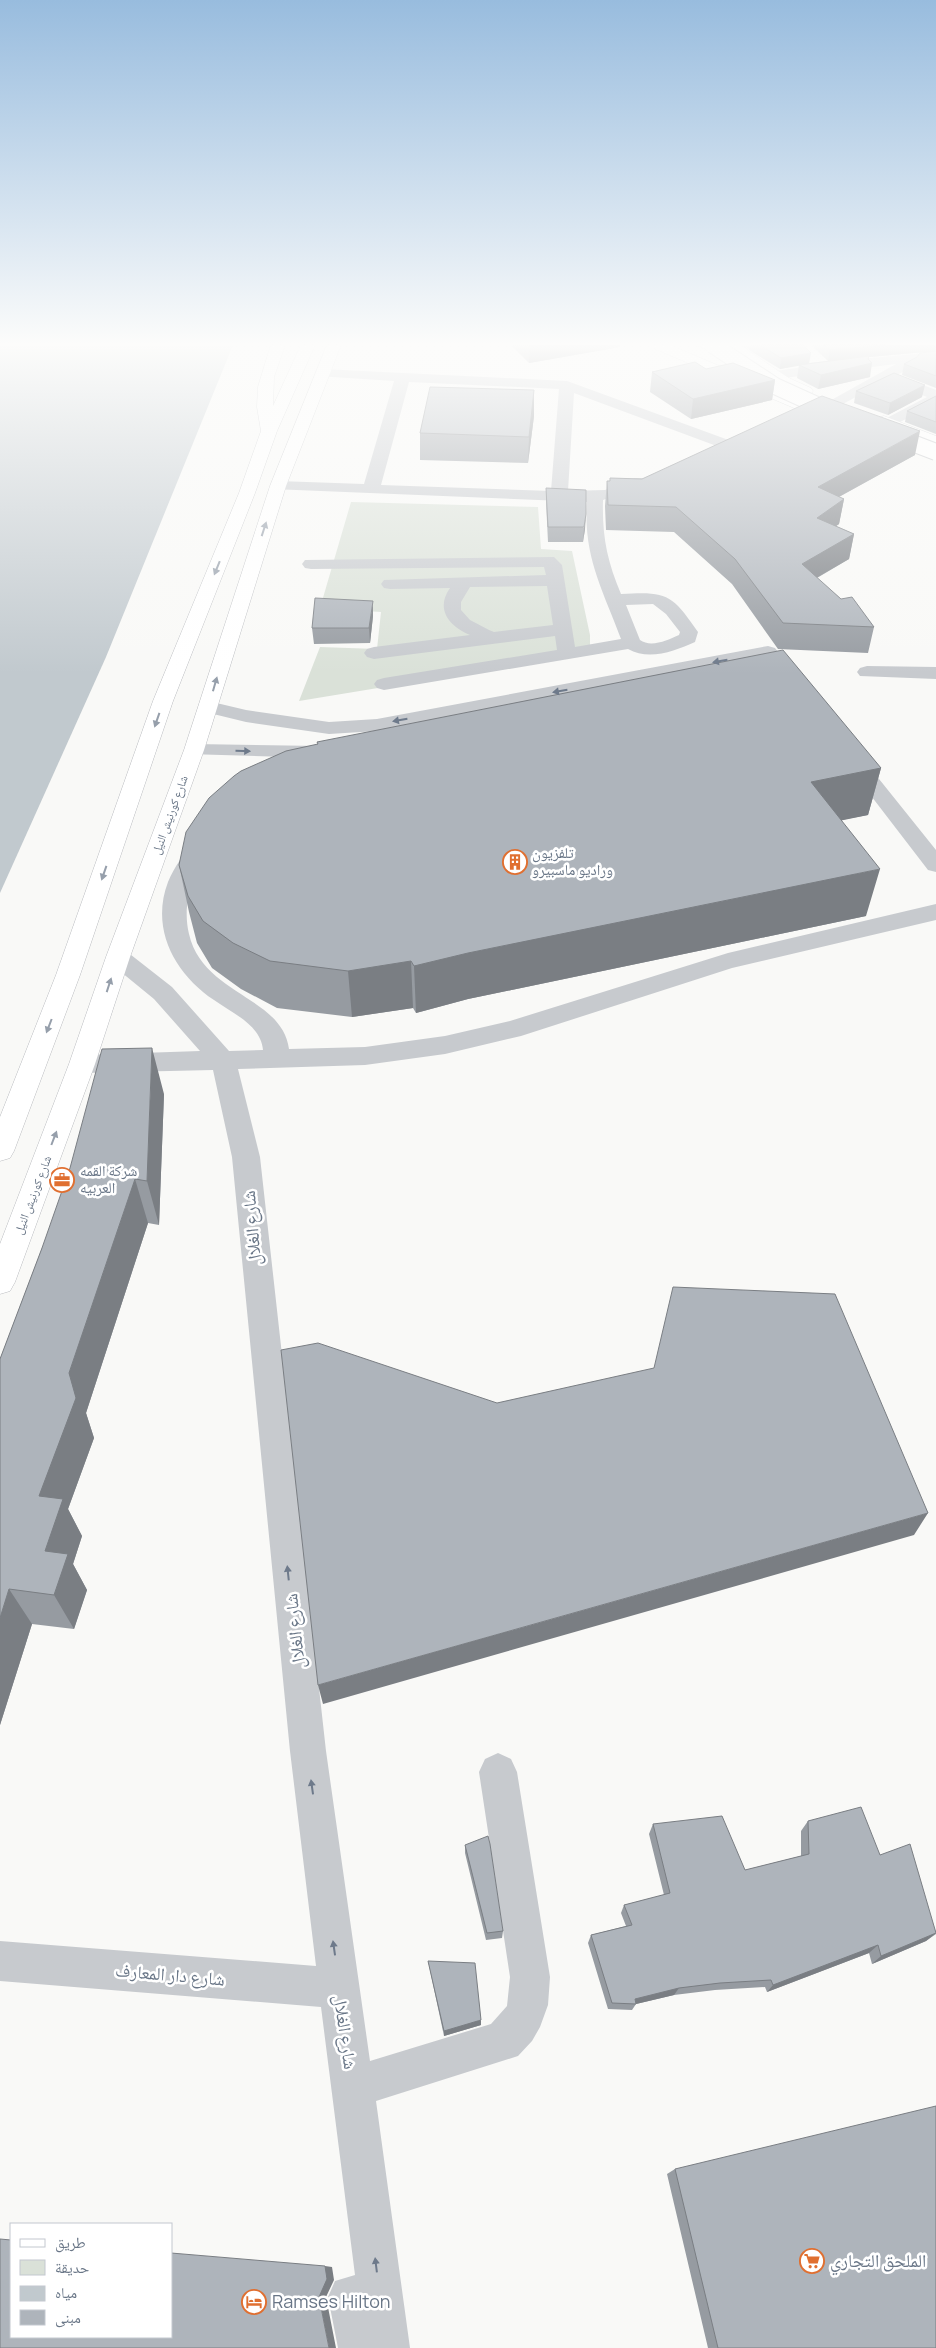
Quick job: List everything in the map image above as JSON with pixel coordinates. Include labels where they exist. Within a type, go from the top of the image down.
[{"type":"main road","points":[[0,1151],[68,975],[163,701],[247,493],[260,455]]},
{"type":"main road","name":"شارع كورنيش النيل","points":[[0,1282],[82,1064],[118,957],[194,750],[278,486],[290,455]]},
{"type":"street","points":[[371,490],[381,455]]},
{"type":"street","points":[[560,496],[563,455]]},
{"type":"street","points":[[410,491],[412,475]]},
{"type":"street","points":[[278,486],[410,491],[517,487],[560,496],[595,496],[656,476]]},
{"type":"street","points":[[595,496],[595,540],[616,600],[632,643],[636,648],[645,650],[680,642],[688,638],[689,632],[669,603],[661,599],[616,600]]},
{"type":"street","points":[[310,564],[372,556],[543,560],[553,565],[567,654]]},
{"type":"street","points":[[390,584],[555,580]]},
{"type":"street","points":[[465,582],[454,592],[450,604],[453,613],[460,622],[474,631],[493,638]]},
{"type":"street","points":[[374,653],[563,629]]},
{"type":"street","points":[[384,684],[632,643]]},
{"type":"street","points":[[208,707],[246,716],[329,728],[377,725],[774,660]]},
{"type":"street","points":[[774,660],[804,698]]},
{"type":"street","points":[[604,702],[774,660]]},
{"type":"street","points":[[867,672],[936,673]]},
{"type":"street","points":[[840,744],[936,865]]},
{"type":"street","points":[[194,750],[290,752],[343,750]]},
{"type":"street","points":[[278,773],[290,752]]},
{"type":"street","points":[[215,831],[208,837],[177,886],[174,908],[181,952],[196,974],[268,1029],[275,1043],[277,1058]]},
{"type":"street","points":[[82,1064],[366,1056],[445,1044],[512,1030],[728,961],[936,912]]},
{"type":"street","name":"شارع الغلال","points":[[118,957],[163,993],[222,1059],[231,1087],[246,1157],[308,1751],[387,2348]]},
{"type":"street","points":[[352,2087],[503,2041],[520,2027],[530,2001],[530,1976],[498,1772]]},
{"type":"street","name":"شارع دار المعارف","points":[[0,1961],[339,1988]]},
{"type":"street","points":[[361,2348],[351,2297],[381,2302]]},
{"type":"green space","points":[[351,502],[538,507],[541,549],[572,551],[590,635],[590,653],[299,701],[320,647],[377,649],[381,612],[320,608]]},
{"type":"water","points":[[0,455],[188,455],[106,657],[0,893]]},
{"type":"building","points":[[695,455],[877,455],[818,487],[844,499],[817,518],[854,534],[802,564],[841,599],[852,597],[874,627],[783,623],[735,559],[676,507],[608,505],[607,481],[610,481],[610,478],[642,479]]},
{"type":"building","points":[[546,488],[586,490],[584,527],[548,527]]},
{"type":"building","points":[[315,598],[373,601],[369,628],[312,628]]},
{"type":"building","name":"تلفزيون وراديو ماسبيرو","points":[[783,650],[881,768],[811,782],[880,869],[468,953],[414,966],[411,961],[348,971],[270,961],[233,943],[203,921],[188,896],[179,865],[186,832],[209,798],[234,776],[286,751],[318,744],[317,742]]},
{"type":"building","points":[[152,1048],[147,1181],[135,1179],[69,1373],[76,1398],[39,1496],[63,1499],[45,1551],[68,1554],[54,1595],[9,1589],[0,1618],[0,1359],[70,1168],[102,1049]]},
{"type":"building","points":[[673,1287],[835,1294],[928,1513],[318,1685],[281,1350],[318,1343],[497,1403],[654,1368]]},
{"type":"building","points":[[861,1807],[880,1855],[910,1844],[936,1933],[881,1956],[878,1945],[773,1985],[771,1980],[720,1983],[679,1988],[635,1999],[636,2004],[612,2003],[591,1935],[632,1925],[624,1905],[670,1893],[653,1824],[722,1816],[745,1870],[809,1854],[808,1821]]},
{"type":"building","points":[[488,1836],[503,1931],[487,1933],[465,1845]]},
{"type":"building","points":[[428,1961],[475,1963],[481,2020],[444,2031]]},
{"type":"building","name":"الملحق التجاري","points":[[936,2106],[936,2348],[718,2348],[675,2169]]},
{"type":"building","name":"Ramses Hilton","points":[[0,2239],[10,2240],[10,2338],[172,2338],[172,2253],[325,2266],[327,2279],[319,2297],[329,2348],[0,2348]]},
{"type":"place","name":"تلفزيون وراديو ماسبيرو","points":[[515,862]]},
{"type":"place","name":"شركة القمه العربيه","points":[[62,1180]]},
{"type":"place","name":"الملحق التجاري","points":[[812,2261]]},
{"type":"place","name":"Ramses Hilton","points":[[254,2302]]}]
